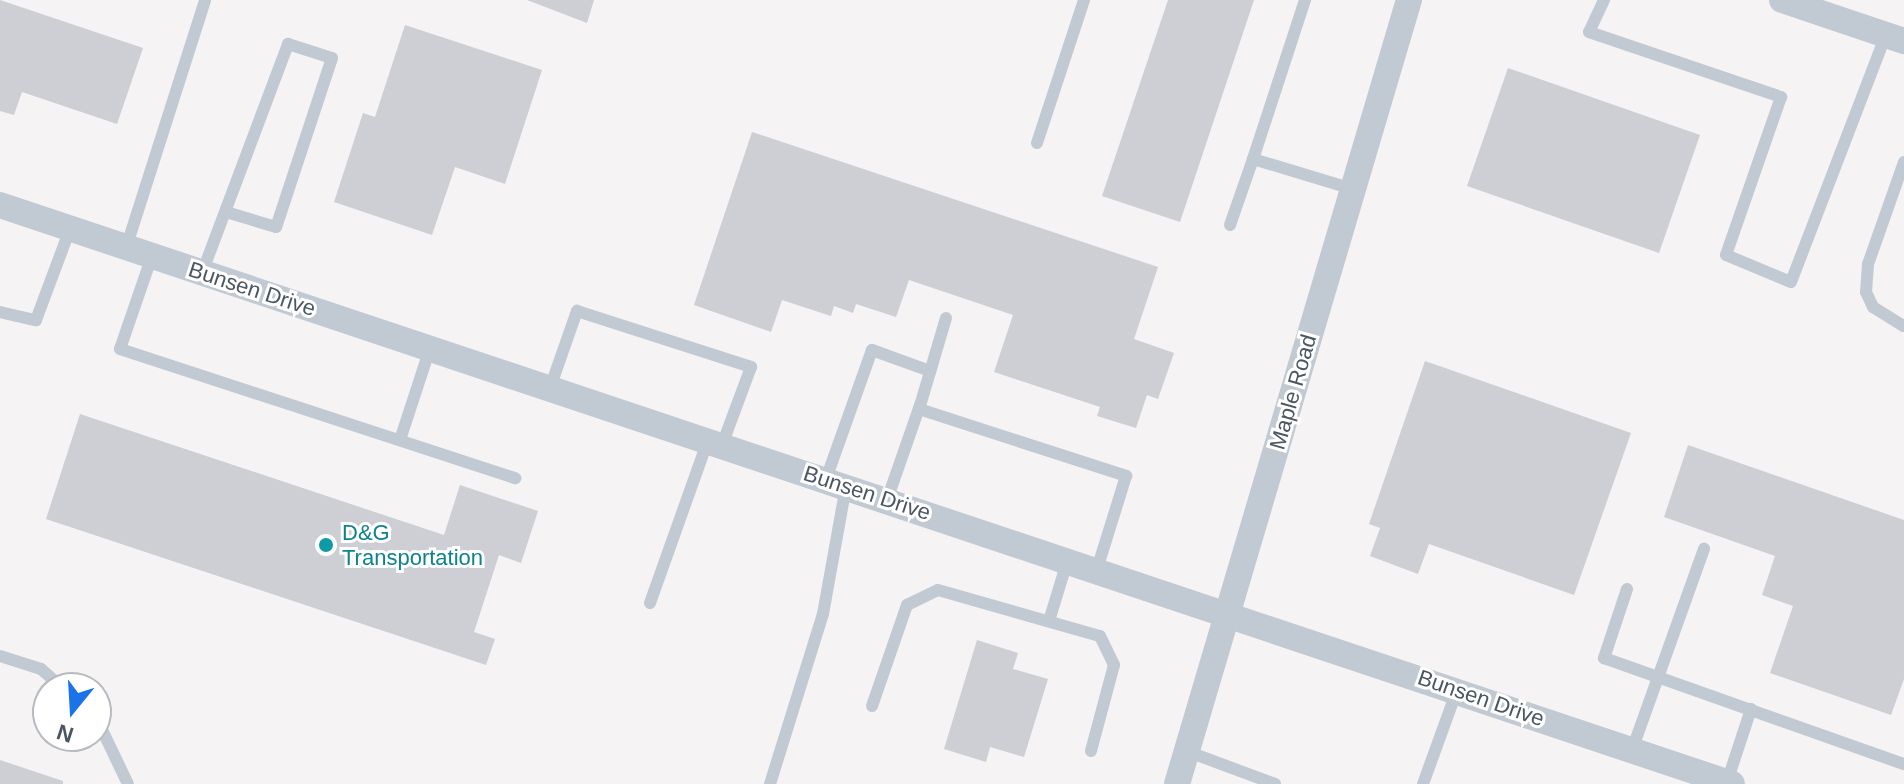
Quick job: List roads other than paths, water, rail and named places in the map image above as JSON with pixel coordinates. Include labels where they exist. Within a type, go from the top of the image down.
[{"type":"street","name":"Maple Road","points":[[1177,784],[1409,0]]},
{"type":"street","points":[[1782,0],[1895,38]]},
{"type":"street","name":"Bunsen Drive","points":[[0,205],[1228,612],[1632,750],[1696,778],[1730,783]]},
{"type":"lane","points":[[126,248],[205,0]]},
{"type":"lane","points":[[1037,143],[1084,0]]},
{"type":"lane","points":[[1230,225],[1305,0]]},
{"type":"lane","points":[[1604,0],[1589,32],[1781,97],[1726,255],[1791,282],[1895,38]]},
{"type":"lane","points":[[202,273],[288,44],[332,58],[276,227],[226,212]]},
{"type":"lane","points":[[1253,159],[1353,189]]},
{"type":"lane","points":[[1904,162],[1866,292],[1873,307],[1904,326]]},
{"type":"lane","points":[[0,312],[36,320],[70,229]]},
{"type":"lane","points":[[152,256],[120,349],[515,478]]},
{"type":"lane","points":[[550,388],[577,311],[751,367],[715,442],[650,603]]},
{"type":"lane","points":[[887,500],[946,318]]},
{"type":"lane","points":[[400,440],[430,348]]},
{"type":"lane","points":[[770,784],[823,614],[836,483],[872,350],[930,371]]},
{"type":"lane","points":[[920,405],[1126,476],[1097,569]]},
{"type":"lane","points":[[1632,750],[1704,549]]},
{"type":"lane","points":[[1049,621],[1068,559]]},
{"type":"lane","points":[[1627,589],[1604,658],[1659,680],[1751,709],[1904,764]]},
{"type":"lane","points":[[872,706],[907,605],[921,593],[938,590],[1100,636],[1111,649],[1114,665],[1091,751]]},
{"type":"lane","points":[[0,656],[44,672]]},
{"type":"lane","points":[[1423,784],[1457,690]]},
{"type":"lane","points":[[1730,783],[1751,709]]},
{"type":"lane","points":[[112,750],[128,784]]},
{"type":"lane","points":[[1186,751],[1275,784]]},
{"type":"place","name":"D&G Transportation","points":[[326,545]]}]
